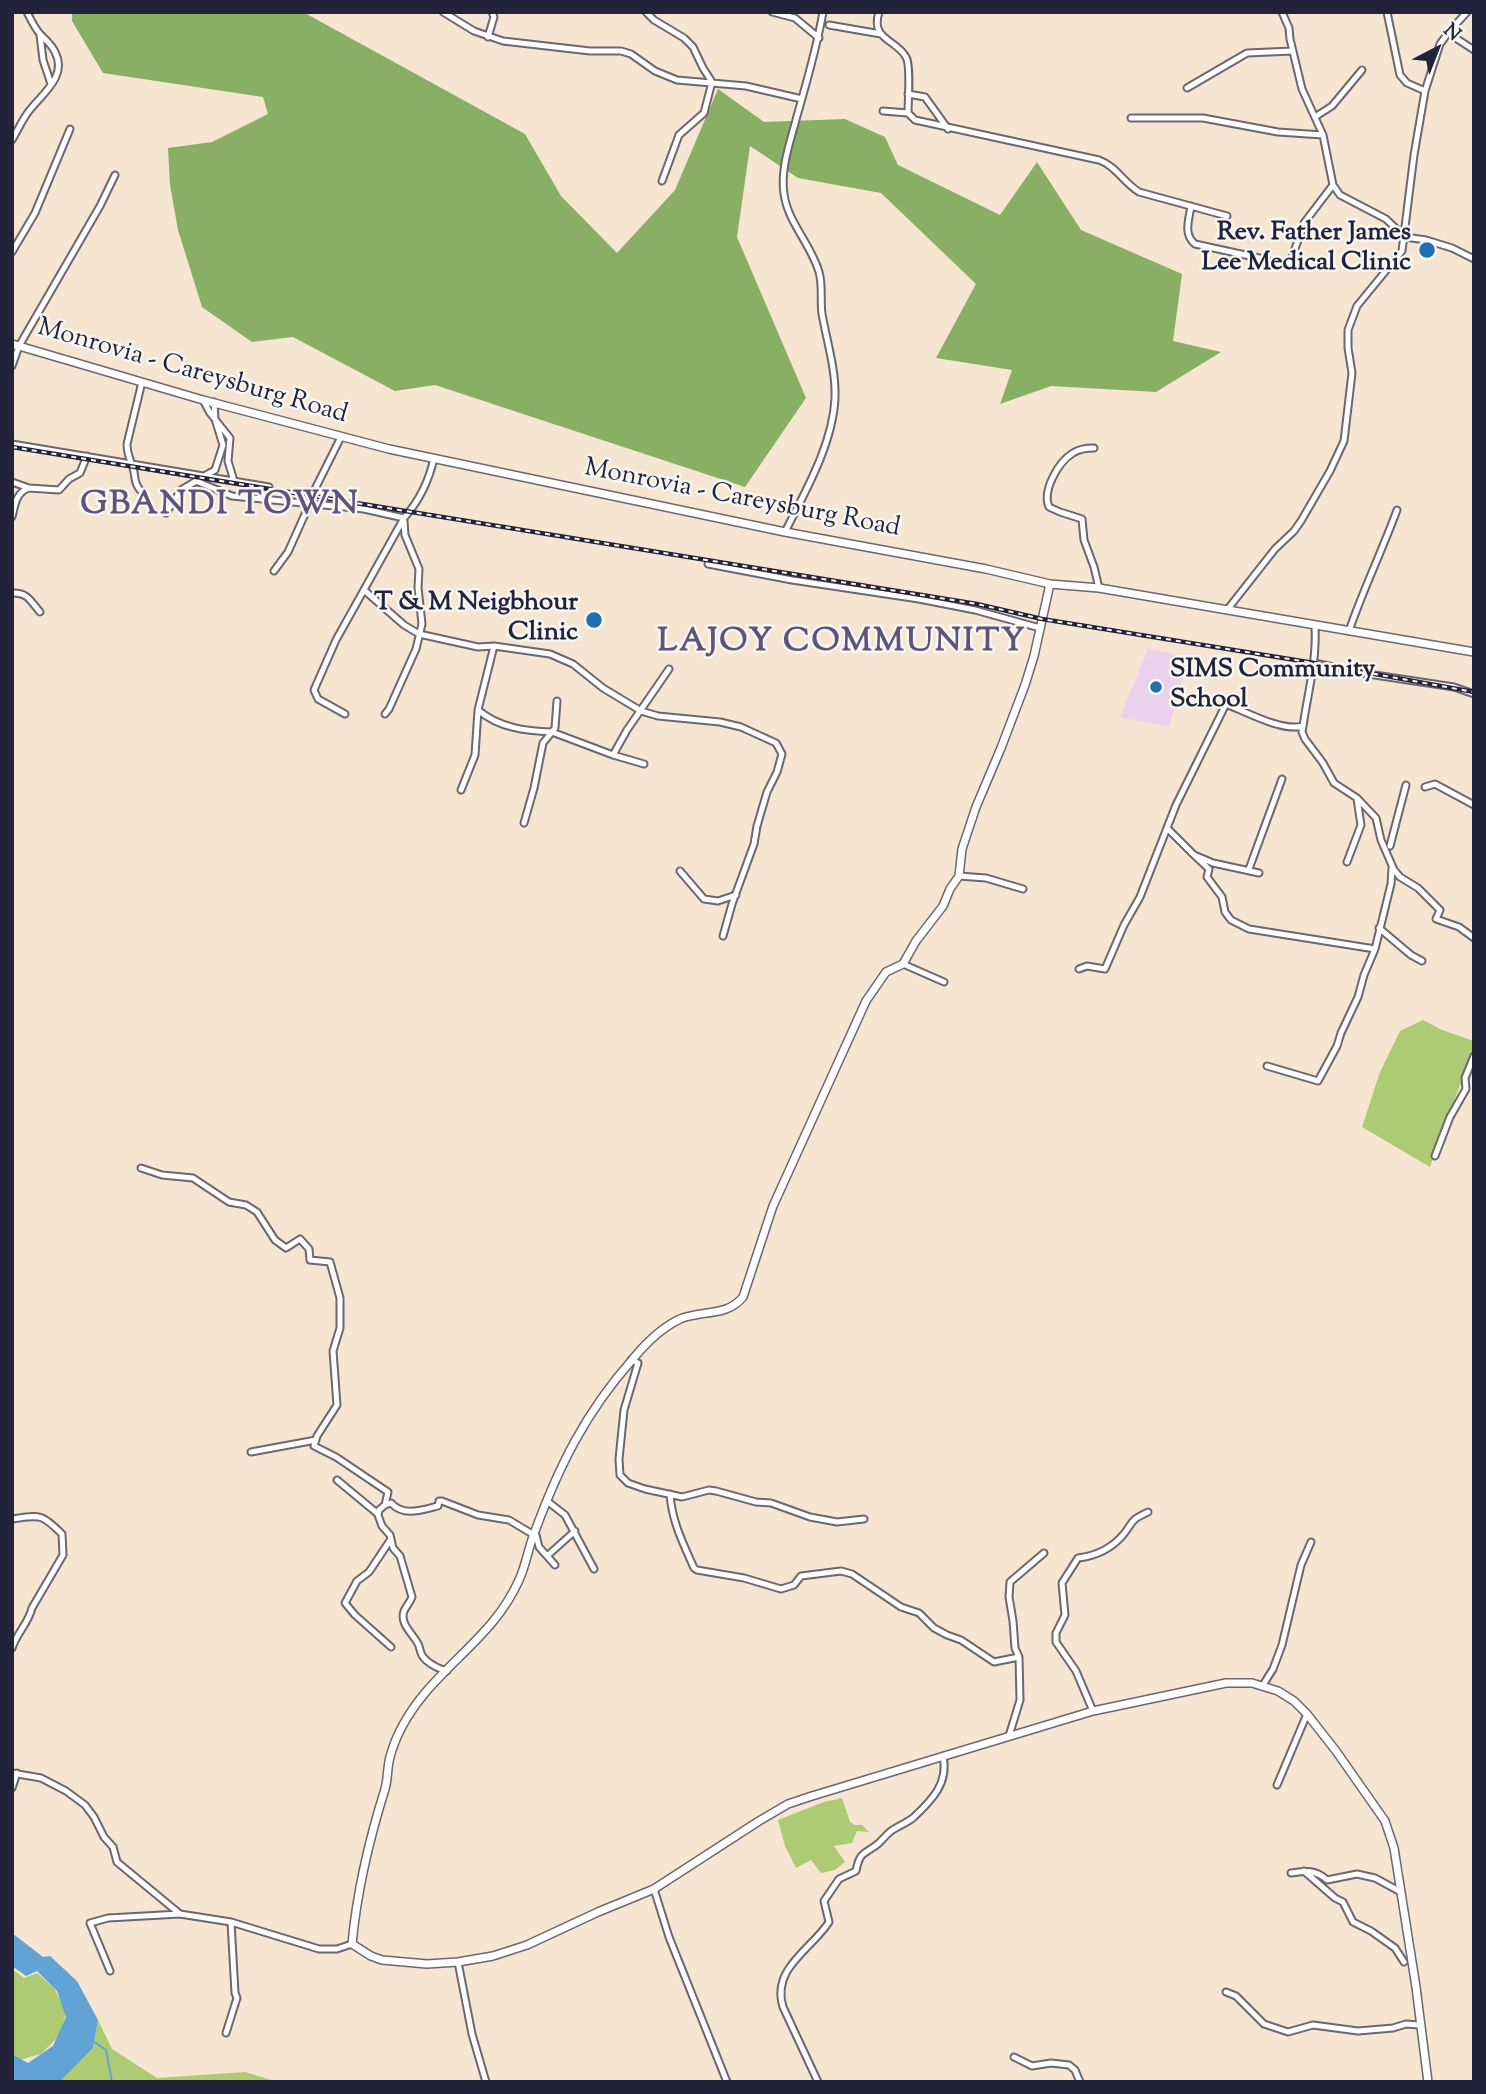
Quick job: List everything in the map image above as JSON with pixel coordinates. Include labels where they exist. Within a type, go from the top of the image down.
[{"type":"main road","name":"Monrovia - Careysburg Road","points":[[16,345],[341,437],[624,500],[986,569],[1050,584],[1098,588],[1474,652]]},
{"type":"main road","points":[[1050,584],[1022,693],[976,807],[962,849],[959,876],[943,906],[916,941],[903,964],[886,972],[866,1001],[773,1206],[743,1297],[727,1310],[682,1318],[657,1334],[631,1360],[591,1413],[571,1446],[535,1532],[520,1579],[505,1605],[491,1627],[425,1693],[404,1724],[390,1758],[386,1786],[374,1820],[352,1944],[382,1960],[428,1964],[493,1956],[527,1945],[654,1889],[788,1804],[869,1777],[902,1770],[1093,1711],[1226,1683],[1252,1683],[1278,1691],[1294,1701],[1307,1714],[1385,1821],[1394,1848],[1428,2082]]},
{"type":"street","points":[[27,12],[40,35],[43,60],[51,84]]},
{"type":"street","points":[[443,12],[488,37],[503,41],[590,51],[621,51],[631,54],[655,71],[677,80],[746,86],[802,99]]},
{"type":"street","points":[[488,37],[494,17],[492,12]]},
{"type":"street","points":[[646,12],[693,47],[712,82],[704,113],[679,135],[662,181]]},
{"type":"street","points":[[772,12],[794,18],[819,37]]},
{"type":"street","points":[[785,532],[822,452],[832,424],[835,400],[834,379],[821,309],[819,273],[788,211],[784,194],[788,152],[819,37],[823,12]]},
{"type":"street","points":[[879,12],[881,34]]},
{"type":"street","points":[[1282,12],[1289,28],[1301,89],[1323,135],[1333,184],[1340,195],[1386,219],[1405,237],[1452,248],[1474,259]]},
{"type":"street","points":[[1387,12],[1400,75],[1407,83],[1425,92]]},
{"type":"street","points":[[1227,610],[1275,549],[1294,531],[1334,463],[1344,440],[1352,373],[1348,330],[1357,306],[1402,251],[1425,92],[1437,51],[1448,33],[1467,12]]},
{"type":"street","points":[[829,25],[881,34],[902,51],[907,58],[908,113]]},
{"type":"street","points":[[1448,33],[1474,51]]},
{"type":"street","points":[[12,140],[27,114],[59,71],[60,64],[56,53],[46,38],[40,35]]},
{"type":"street","points":[[1186,89],[1247,52],[1293,51]]},
{"type":"street","points":[[1315,117],[1332,106],[1362,70]]},
{"type":"street","points":[[908,94],[925,97],[948,129]]},
{"type":"street","points":[[883,111],[908,113],[915,120],[948,129],[1099,160],[1114,167],[1139,192],[1227,216]]},
{"type":"street","points":[[1131,118],[1203,118],[1278,132],[1323,135]]},
{"type":"street","points":[[12,251],[35,213],[70,129]]},
{"type":"street","points":[[12,366],[16,345],[100,206],[115,175]]},
{"type":"street","points":[[1289,266],[1304,223],[1333,184]]},
{"type":"street","points":[[1191,206],[1187,233],[1195,244],[1268,260]]},
{"type":"street","points":[[141,490],[134,483],[127,444],[142,382]]},
{"type":"street","points":[[203,400],[230,438],[228,461],[234,481]]},
{"type":"street","points":[[166,513],[181,490],[215,470],[223,445],[215,419],[214,402]]},
{"type":"street","points":[[313,493],[341,437]]},
{"type":"street","points":[[12,444],[269,487]]},
{"type":"street","points":[[1094,448],[1081,449],[1067,458],[1054,477],[1047,503],[1054,510],[1082,519],[1084,540],[1098,588]]},
{"type":"street","points":[[12,482],[29,488],[59,489],[80,473],[88,456]]},
{"type":"street","points":[[345,714],[318,699],[314,690],[336,640],[404,517],[414,506],[427,483],[434,458]]},
{"type":"street","points":[[196,481],[232,496],[364,509],[404,517]]},
{"type":"street","points":[[12,517],[19,495],[29,488]]},
{"type":"street","points":[[274,571],[288,552],[310,503]]},
{"type":"street","points":[[1349,631],[1397,510]]},
{"type":"street","points":[[385,715],[416,649],[422,624],[418,588],[420,573],[403,529],[404,517]]},
{"type":"street","points":[[708,564],[919,599],[975,610],[1040,628]]},
{"type":"street","points":[[365,590],[404,625],[419,634],[478,647],[494,646],[541,652],[561,658],[641,711],[658,716],[720,722],[741,727],[776,743],[782,754],[723,936]]},
{"type":"street","points":[[12,593],[29,597],[40,612]]},
{"type":"street","points":[[1315,625],[1316,647],[1303,726],[1305,739],[1323,762],[1334,783],[1357,799],[1378,821],[1381,840],[1391,865],[1400,877],[1418,888],[1440,910],[1436,919],[1459,927],[1474,938]]},
{"type":"street","points":[[461,790],[475,755],[478,710],[494,646]]},
{"type":"street","points":[[1314,663],[1454,687],[1474,695]]},
{"type":"street","points":[[613,755],[626,730],[669,669]]},
{"type":"street","points":[[524,823],[543,743],[555,728],[557,701]]},
{"type":"street","points":[[1079,969],[1087,966],[1105,969],[1124,925],[1140,897],[1176,805],[1226,704],[1277,725],[1294,728],[1303,726]]},
{"type":"street","points":[[478,710],[488,718],[523,730],[552,732],[644,764]]},
{"type":"street","points":[[1249,869],[1282,779]]},
{"type":"street","points":[[1425,787],[1435,784],[1474,805]]},
{"type":"street","points":[[1390,846],[1406,785]]},
{"type":"street","points":[[1347,862],[1361,825],[1357,799]]},
{"type":"street","points":[[1168,829],[1209,869],[1208,877],[1222,897],[1225,912],[1231,920],[1249,929],[1375,949]]},
{"type":"street","points":[[1194,855],[1213,863],[1259,873]]},
{"type":"street","points":[[1267,1066],[1318,1081],[1337,1046],[1375,949],[1391,884],[1391,865]]},
{"type":"street","points":[[680,871],[704,899],[718,901],[736,895]]},
{"type":"street","points":[[959,876],[986,877],[1023,889]]},
{"type":"street","points":[[1379,928],[1422,961]]},
{"type":"street","points":[[903,964],[944,982]]},
{"type":"street","points":[[1435,1156],[1450,1117],[1466,1089],[1465,1078],[1474,1056]]},
{"type":"street","points":[[141,1168],[162,1175],[193,1178],[229,1202],[246,1205],[257,1212],[275,1240],[286,1248],[300,1239],[309,1249],[310,1260],[330,1262],[340,1298],[340,1328],[333,1351],[337,1405],[314,1446],[336,1457],[388,1492],[385,1505]]},
{"type":"street","points":[[631,1360],[638,1363],[624,1410],[619,1459],[620,1475],[628,1483],[682,1497],[709,1490],[716,1491],[837,1522],[864,1519]]},
{"type":"street","points":[[251,1452],[317,1440]]},
{"type":"street","points":[[337,1480],[378,1514],[404,1565],[412,1597],[403,1613],[404,1622],[419,1644],[420,1654],[436,1668],[447,1671]]},
{"type":"street","points":[[670,1494],[671,1513],[678,1534],[697,1570],[744,1578],[781,1589],[794,1585],[801,1576],[841,1571],[852,1574],[901,1607],[919,1613],[934,1628],[961,1640],[994,1662],[1019,1657]]},
{"type":"street","points":[[378,1514],[379,1510],[391,1503],[398,1510],[423,1511],[438,1506],[439,1501],[442,1501],[478,1515],[509,1520],[535,1532],[536,1540],[555,1565]]},
{"type":"street","points":[[547,1501],[565,1515],[594,1569]]},
{"type":"street","points":[[1093,1711],[1076,1671],[1056,1642],[1056,1633],[1065,1615],[1062,1583],[1078,1558],[1099,1555],[1123,1535],[1130,1522],[1148,1512]]},
{"type":"street","points":[[12,1519],[44,1517],[62,1534],[63,1546],[63,1555],[12,1648]]},
{"type":"street","points":[[547,1556],[575,1531]]},
{"type":"street","points":[[391,1539],[369,1572],[357,1581],[345,1602],[355,1615],[391,1647]]},
{"type":"street","points":[[1263,1685],[1273,1669],[1282,1645],[1301,1565],[1311,1542]]},
{"type":"street","points":[[1009,1736],[1020,1700],[1019,1657],[1009,1597],[1010,1582],[1044,1553]]},
{"type":"street","points":[[1277,1785],[1307,1714]]},
{"type":"street","points":[[818,2082],[783,2007],[780,1994],[782,1985],[799,1953],[817,1938],[829,1922],[824,1901],[838,1879],[856,1871],[860,1856],[864,1852],[914,1817],[934,1797],[940,1788],[946,1768],[943,1756]]},
{"type":"street","points":[[12,1788],[15,1773],[41,1778],[85,1805],[113,1847],[117,1862],[180,1914]]},
{"type":"street","points":[[1304,1871],[1343,1902],[1353,1922],[1395,1948],[1404,1962]]},
{"type":"street","points":[[1291,1873],[1319,1873],[1327,1880],[1357,1874],[1386,1882],[1399,1891]]},
{"type":"street","points":[[654,1889],[669,1937],[727,2082]]},
{"type":"street","points":[[110,1971],[90,1923],[108,1918],[180,1914],[231,1922],[319,1948],[337,1949],[352,1944]]},
{"type":"street","points":[[226,2033],[237,1998],[231,1922]]},
{"type":"street","points":[[458,1962],[472,2034],[486,2082]]},
{"type":"street","points":[[1226,1992],[1236,1996],[1264,2024],[1287,2032],[1313,2025],[1358,2031],[1406,2024],[1419,2025]]},
{"type":"street","points":[[1014,2057],[1032,2066],[1051,2063],[1069,2065],[1075,2070],[1080,2082]]},
{"type":"shaded area","name":"SIMS Community School","points":[[1148,649],[1189,657],[1169,727],[1120,717]]},
{"type":"green space","points":[[72,12],[303,12],[525,134],[561,196],[617,253],[675,190],[718,89],[764,122],[845,119],[885,137],[898,165],[1000,215],[1037,162],[1081,230],[1182,274],[1173,341],[1221,352],[1156,392],[1051,386],[1000,404],[1012,370],[936,358],[976,284],[881,193],[798,178],[750,146],[737,237],[806,398],[745,487],[435,385],[395,391],[293,337],[252,342],[202,307],[178,230],[170,185],[168,148],[212,142],[268,114],[263,97],[103,73],[72,21]]},
{"type":"green space","points":[[1423,1020],[1474,1041],[1430,1167],[1362,1127],[1380,1072],[1400,1031]]},
{"type":"green space","points":[[842,1798],[850,1822],[862,1825],[869,1832],[857,1831],[852,1843],[834,1846],[845,1862],[835,1870],[821,1873],[811,1860],[796,1868],[785,1846],[778,1820]]},
{"type":"green space","points":[[12,1969],[24,1978],[37,1973],[54,1988],[66,2012],[61,2034],[41,2054],[19,2060],[12,2054]]},
{"type":"green space","points":[[98,2020],[112,2049],[157,2078],[245,2072],[278,2082],[58,2082],[93,2048]]},
{"type":"water","points":[[12,1933],[43,1957],[50,1956],[77,1981],[98,2020],[93,2048],[59,2082],[12,2082],[12,2054],[28,2063],[53,2046],[66,2017],[57,1991],[37,1971],[26,1976],[12,1966]]},
{"type":"waterway","points":[[93,2041],[106,2050],[112,2082]]},
{"type":"railway","points":[[12,447],[977,604],[1042,619],[1474,692]]},
{"type":"place","name":"Rev. Father James Lee Medical Clinic","points":[[1427,250]]},
{"type":"place","name":"T & M Neigbhour Clinic","points":[[594,620]]},
{"type":"place","name":"SIMS Community School","points":[[1156,687]]},
{"type":"district","name":"GBANDI TOWN","points":[[220,507]]},
{"type":"district","name":"LAJOY COMMUNITY","points":[[842,644]]}]
